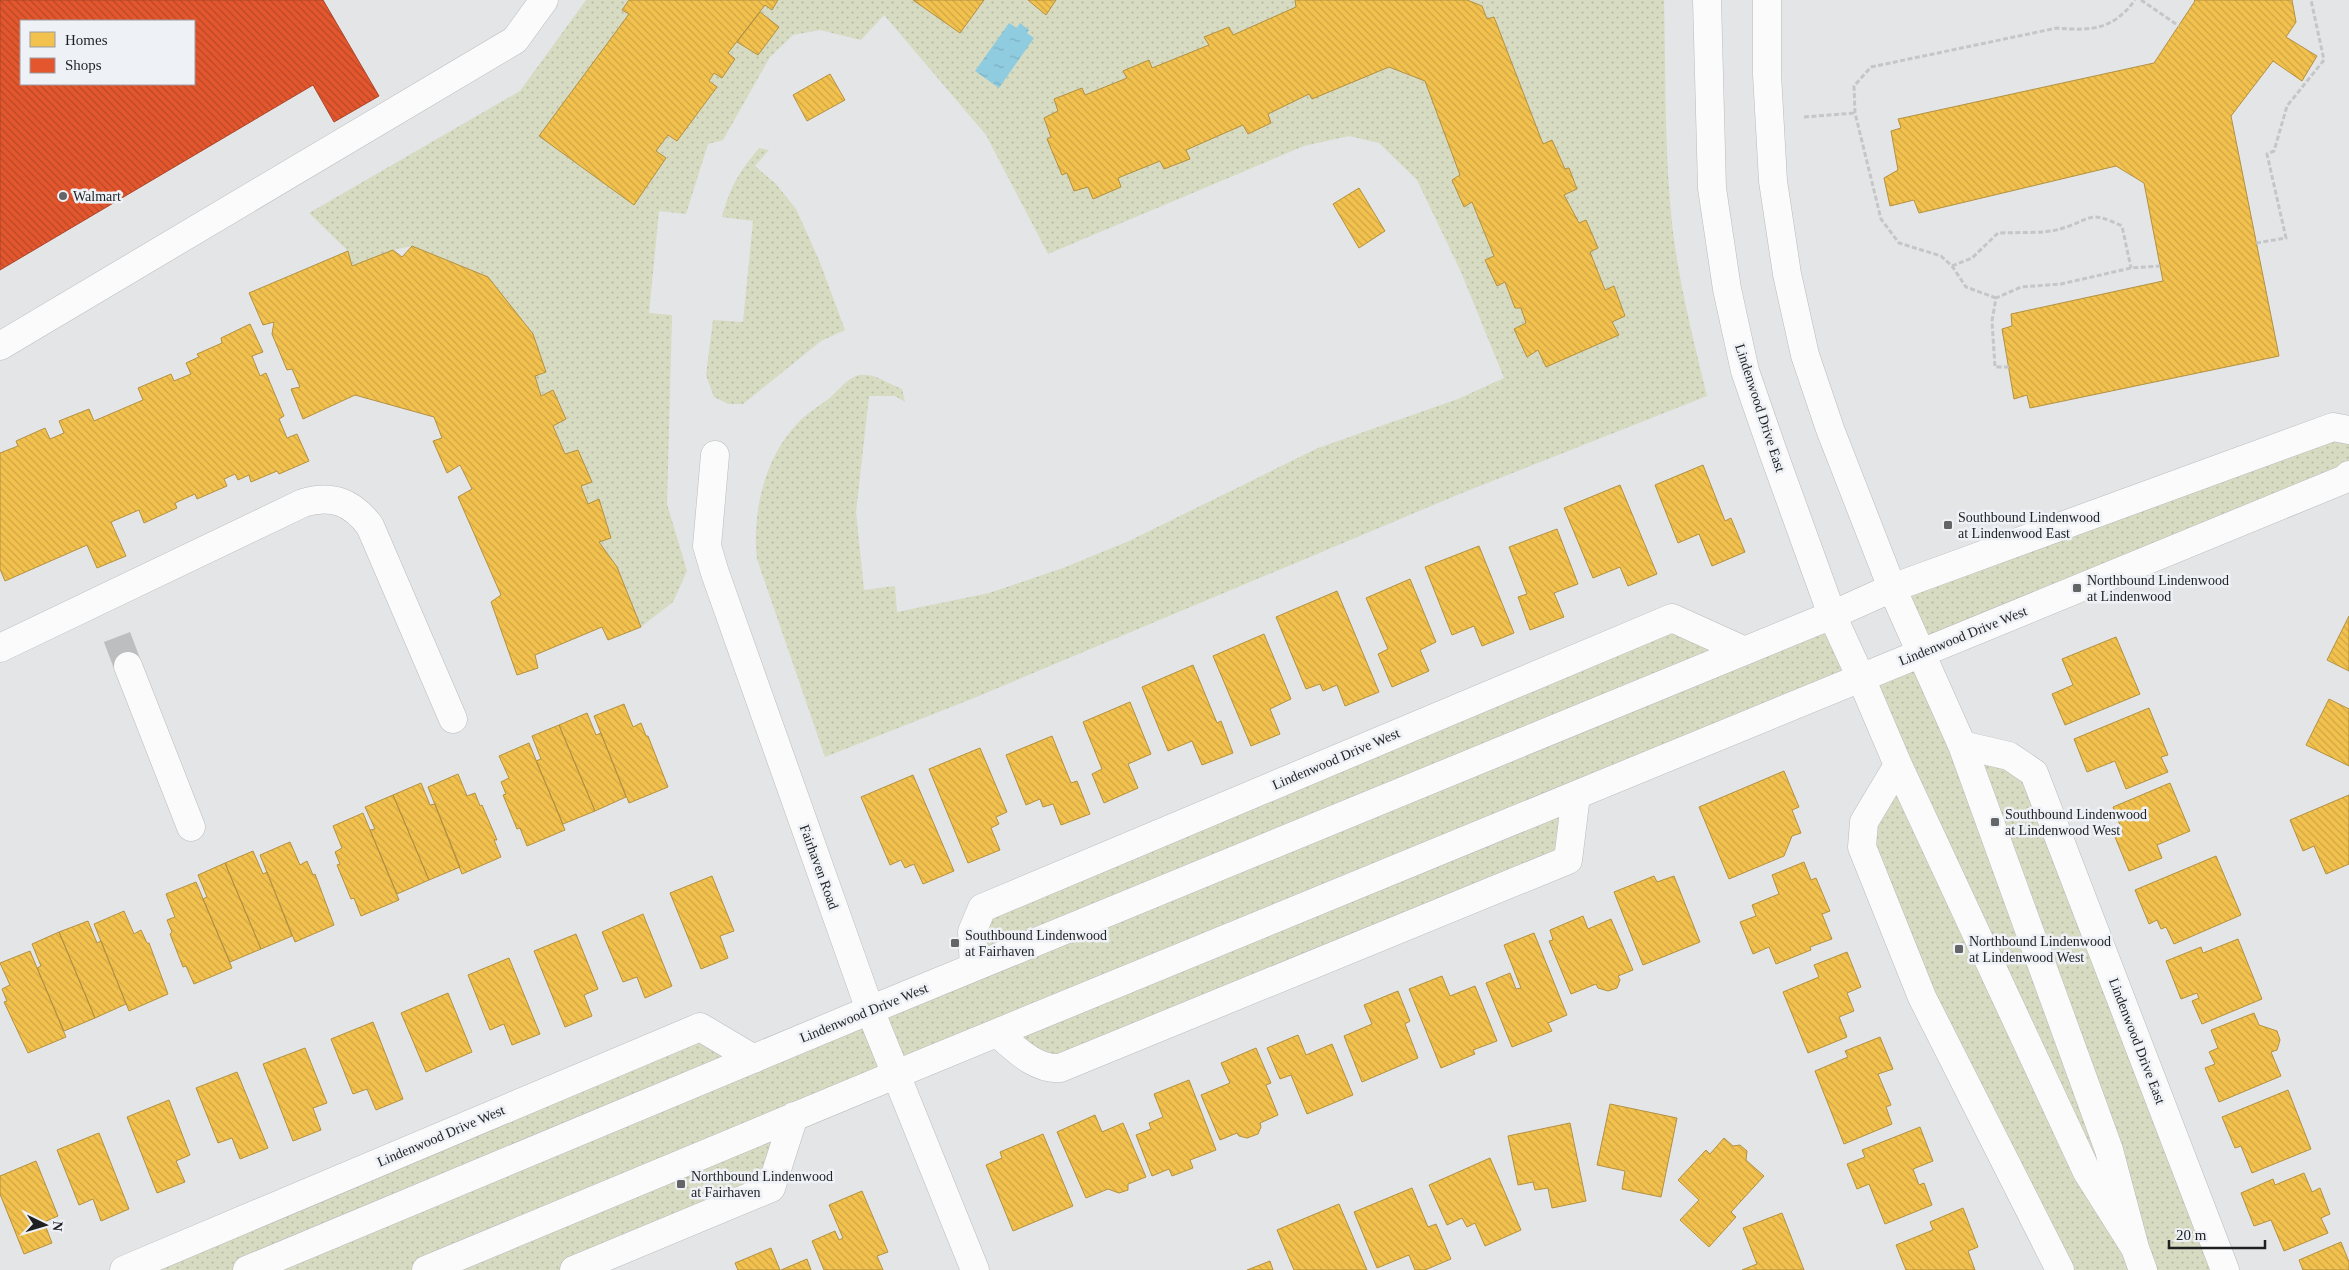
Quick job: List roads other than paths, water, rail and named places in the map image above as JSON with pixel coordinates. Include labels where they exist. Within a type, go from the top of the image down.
[{"type":"street","points":[[0,346],[515,40],[544,0]]},
{"type":"street","name":"Lindenwood Drive East","points":[[1707,0],[1712,188],[1727,289],[1745,371],[1832,615],[1898,765],[2087,1172],[2139,1259]]},
{"type":"street","name":"Lindenwood Drive East","points":[[1767,0],[1767,74],[1773,182],[1787,274],[1805,354],[1830,428],[1892,588],[1962,745],[2109,1150],[2139,1259]]},
{"type":"street","name":"Lindenwood Drive West","points":[[247,1270],[974,967],[1832,615],[1892,588],[2333,426],[2349,430]]},
{"type":"street","name":"Fairhaven Road","points":[[715,455],[707,546],[730,617],[870,1010],[975,1270]]},
{"type":"street","name":"Lindenwood Drive West","points":[[426,1270],[895,1074],[2336,483],[2349,475]]},
{"type":"street","points":[[0,648],[303,503],[320,498],[340,502],[359,512],[370,526],[453,720]]},
{"type":"street","name":"Lindenwood Drive West","points":[[974,967],[972,932],[982,908],[1672,618],[1745,651]]},
{"type":"street","points":[[128,666],[191,826]]},
{"type":"street","name":"Lindenwood Drive East","points":[[1962,745],[2009,756],[2034,773],[2225,1270]]},
{"type":"street","points":[[1898,765],[1864,822],[1862,847],[1922,997],[2060,1270]]},
{"type":"street","points":[[997,1033],[1028,1058],[1050,1068],[1060,1068],[1549,868],[1568,860],[1576,795]]},
{"type":"street","name":"Lindenwood Drive West","points":[[124,1270],[700,1027],[754,1059]]},
{"type":"street","points":[[574,1270],[771,1188],[794,1116]]},
{"type":"water","points":[[1009,23],[1017,28],[1020,23],[1029,30],[1027,33],[1034,38],[999,88],[975,71]]},
{"type":"tunnel","points":[[117,637],[128,666]]},
{"type":"place","name":"Walmart","points":[[63,196]]},
{"type":"place","name":"Southbound Lindenwood at Lindenwood East","points":[[1948,525]]},
{"type":"place","name":"Northbound Lindenwood at Lindenwood","points":[[2077,588]]},
{"type":"place","name":"Southbound Lindenwood at Lindenwood West","points":[[1995,822]]},
{"type":"place","name":"Southbound Lindenwood at Fairhaven","points":[[955,943]]},
{"type":"place","name":"Northbound Lindenwood at Lindenwood West","points":[[1959,949]]},
{"type":"place","name":"Northbound Lindenwood at Fairhaven","points":[[681,1184]]}]
